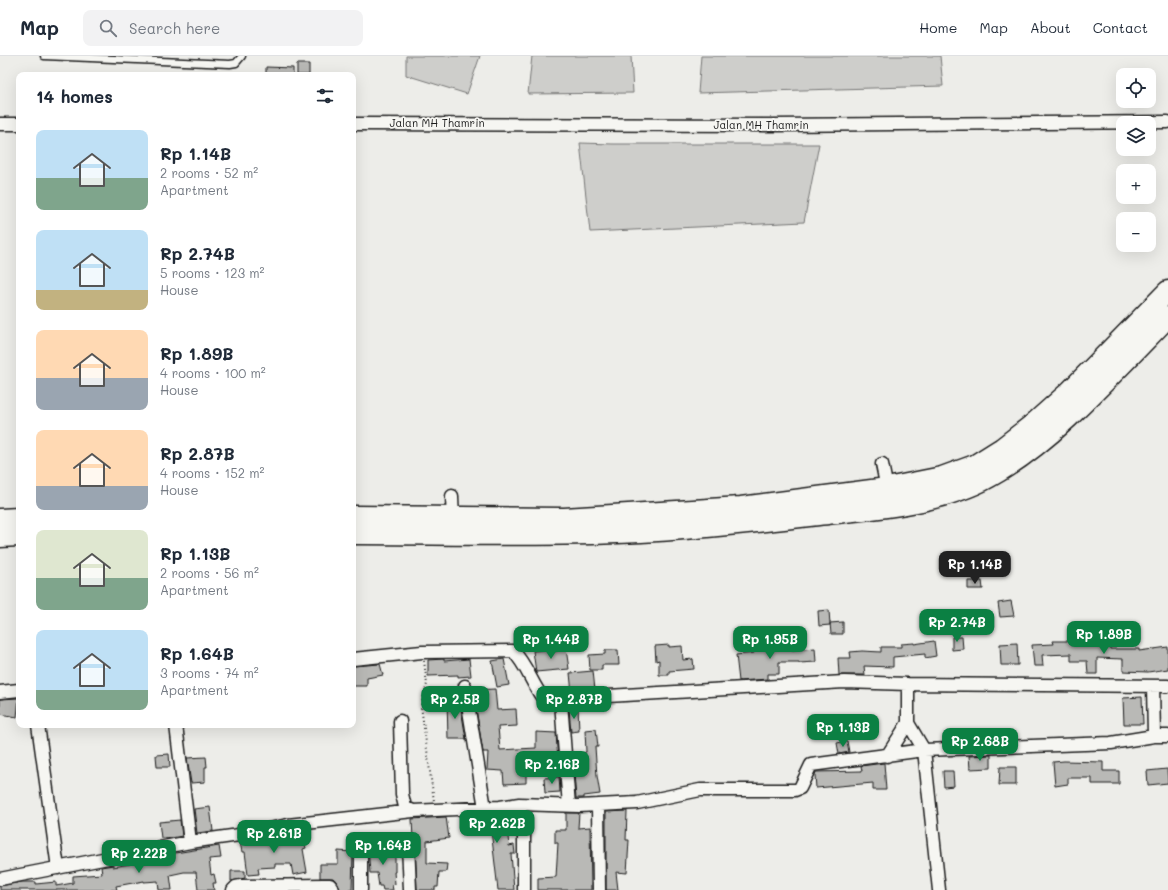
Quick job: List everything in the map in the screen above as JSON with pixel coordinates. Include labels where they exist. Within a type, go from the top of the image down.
[{"type":"highway","points":[[888,497],[975,464],[1002,448],[1033,424],[1070,391],[1168,291]]},
{"type":"highway","points":[[356,516],[453,526],[562,534],[642,532],[744,524],[888,497],[946,495],[982,481],[1013,463],[1045,438],[1084,403],[1168,317]]},
{"type":"highway","points":[[0,519],[16,518]]},
{"type":"highway","points":[[356,534],[453,526]]},
{"type":"highway","points":[[0,537],[16,536]]},
{"type":"street","name":"Jalan MH Thamrin","points":[[356,124],[781,125],[1168,122]]},
{"type":"street","points":[[0,124],[16,124]]},
{"type":"street","points":[[882,464],[888,497]]},
{"type":"street","points":[[452,496],[453,526]]},
{"type":"street","points":[[356,659],[422,652],[513,650],[526,668],[538,693],[545,700],[561,702],[608,696],[836,683],[1168,686]]},
{"type":"street","points":[[908,684],[908,723],[924,750],[939,890]]},
{"type":"street","points":[[465,686],[484,808]]},
{"type":"street","points":[[1153,686],[1154,736]]},
{"type":"street","points":[[0,692],[16,690]]},
{"type":"street","points":[[561,702],[569,806]]},
{"type":"street","points":[[400,721],[402,794],[405,807],[413,811]]},
{"type":"street","points":[[887,756],[908,723]]},
{"type":"street","points":[[38,728],[58,868]]},
{"type":"street","points":[[176,728],[190,842]]},
{"type":"street","points":[[0,879],[190,842],[246,834],[288,825],[413,811],[484,808],[519,804],[569,806],[637,803],[700,790],[795,790],[800,788],[811,765],[924,750],[1111,743],[1154,736],[1168,736]]},
{"type":"street","points":[[519,804],[524,832],[524,890]]},
{"type":"street","points":[[598,805],[599,890]]},
{"type":"street","points":[[408,844],[410,890]]},
{"type":"street","points":[[361,849],[361,890]]},
{"type":"street","points":[[233,890],[236,887],[241,886],[302,885],[330,886],[333,890]]},
{"type":"lane","points":[[44,56],[230,64],[236,63],[242,56]]},
{"type":"path","points":[[422,652],[427,684],[421,706],[435,810]]},
{"type":"shaded area","points":[[406,56],[480,56],[467,94],[406,75]]},
{"type":"shaded area","points":[[532,56],[631,56],[633,93],[528,94]]},
{"type":"shaded area","points":[[701,56],[940,56],[943,86],[698,93]]},
{"type":"shaded area","points":[[580,143],[819,144],[804,222],[590,232]]},
{"type":"building","points":[[297,64],[309,64],[309,72],[297,72]]},
{"type":"building","points":[[266,67],[293,68],[293,72],[266,72]]},
{"type":"building","points":[[968,581],[982,581],[983,589],[968,589]]},
{"type":"building","points":[[1011,601],[1014,616],[1000,617],[998,603]]},
{"type":"building","points":[[829,610],[830,625],[819,626],[818,611]]},
{"type":"building","points":[[843,622],[843,634],[831,634],[830,623]]},
{"type":"building","points":[[952,637],[962,637],[963,649],[952,650]]},
{"type":"building","points":[[1070,638],[1110,639],[1110,649],[1139,649],[1139,651],[1168,647],[1168,669],[1148,672],[1123,671],[1123,659],[1097,658],[1097,674],[1088,674],[1087,661],[1071,661],[1071,654],[1042,655],[1043,666],[1034,666],[1032,645],[1054,644],[1053,641],[1070,641]]},
{"type":"building","points":[[767,639],[767,645],[792,643],[792,650],[815,648],[816,662],[779,662],[779,674],[768,674],[768,679],[739,681],[736,655],[754,653],[753,640]]},
{"type":"building","points":[[934,641],[936,656],[925,658],[925,654],[893,657],[893,667],[864,666],[865,675],[839,675],[838,658],[851,658],[850,652],[881,652],[881,647],[901,647],[901,644]]},
{"type":"building","points":[[1017,643],[1018,665],[1001,665],[1000,644]]},
{"type":"building","points":[[669,645],[669,647],[682,646],[683,660],[693,659],[694,669],[669,671],[669,675],[659,675],[659,660],[656,661],[655,646]]},
{"type":"building","points":[[551,649],[551,652],[566,649],[569,669],[536,672],[533,651]]},
{"type":"building","points":[[605,650],[618,650],[619,665],[602,665],[602,670],[590,670],[589,655],[605,654]]},
{"type":"building","points":[[444,659],[444,661],[469,659],[471,676],[428,676],[428,660]]},
{"type":"building","points":[[504,659],[509,685],[497,687],[492,661]]},
{"type":"building","points":[[380,664],[383,675],[367,678],[367,686],[356,686],[356,666]]},
{"type":"building","points":[[593,671],[595,690],[572,693],[570,673]]},
{"type":"building","points":[[495,689],[497,710],[516,709],[517,726],[498,727],[500,750],[536,748],[536,732],[556,733],[558,761],[526,762],[526,783],[504,784],[503,771],[487,770],[488,752],[483,752],[473,690]]},
{"type":"building","points":[[459,697],[466,739],[448,739],[447,698]]},
{"type":"building","points":[[1142,697],[1143,724],[1124,724],[1123,698]]},
{"type":"building","points":[[16,698],[16,717],[0,714],[0,699]]},
{"type":"building","points":[[578,707],[579,731],[571,732],[569,709]]},
{"type":"building","points":[[828,721],[838,721],[838,731],[828,731]]},
{"type":"building","points":[[596,729],[598,747],[595,747],[600,794],[584,796],[584,798],[576,798],[573,761],[584,760],[583,753],[586,752],[585,730]]},
{"type":"building","points":[[847,741],[849,752],[839,754],[837,743]]},
{"type":"building","points":[[169,754],[170,767],[157,767],[156,755]]},
{"type":"building","points":[[991,755],[991,768],[970,769],[969,756]]},
{"type":"building","points":[[206,757],[207,767],[205,767],[205,782],[191,783],[187,758]]},
{"type":"building","points":[[1053,762],[1103,762],[1103,771],[1119,771],[1119,784],[1092,784],[1092,778],[1068,778],[1068,784],[1055,786]]},
{"type":"building","points":[[884,763],[886,790],[873,790],[873,783],[816,788],[816,772],[862,771],[861,766]]},
{"type":"building","points":[[1000,767],[1016,767],[1016,785],[999,785]]},
{"type":"building","points":[[1167,769],[1168,783],[1148,785],[1147,771]]},
{"type":"building","points":[[943,771],[953,771],[954,786],[944,787]]},
{"type":"building","points":[[559,777],[560,792],[545,793],[544,778]]},
{"type":"building","points":[[210,807],[213,831],[197,833],[194,809]]},
{"type":"building","points":[[627,811],[626,840],[629,840],[627,873],[616,872],[618,890],[606,890],[606,812]]},
{"type":"building","points":[[513,813],[514,816],[511,817],[512,828],[507,828],[509,846],[514,845],[515,854],[511,854],[514,890],[498,890],[491,830],[465,831],[465,816]]},
{"type":"building","points":[[566,813],[579,813],[578,828],[590,827],[591,890],[538,890],[538,878],[556,877],[558,843],[555,843],[555,830],[566,830]]},
{"type":"building","points":[[446,817],[449,838],[427,841],[427,863],[447,864],[446,872],[439,872],[438,887],[435,887],[435,890],[417,890],[415,844],[413,839],[412,819]]},
{"type":"building","points":[[180,820],[182,836],[166,839],[161,838],[159,822]]},
{"type":"building","points":[[280,834],[282,844],[303,838],[306,848],[303,849],[307,872],[293,875],[291,864],[275,864],[275,867],[258,868],[259,874],[248,875],[245,852],[242,852],[240,842]]},
{"type":"building","points":[[381,845],[382,851],[395,851],[395,884],[392,885],[393,890],[383,890],[382,886],[379,886],[377,873],[370,873],[368,846]]},
{"type":"building","points":[[219,846],[221,858],[209,859],[211,875],[214,874],[216,883],[213,883],[214,890],[198,890],[196,872],[184,872],[170,875],[172,890],[159,890],[158,881],[144,881],[116,886],[117,890],[0,890],[0,886],[22,882],[36,882],[36,884],[56,882],[56,886],[73,883],[73,876],[102,874],[101,867],[113,865],[113,867],[130,864],[130,862],[155,860],[170,857],[169,854]]},
{"type":"building","points":[[338,851],[353,852],[352,890],[340,890],[338,884],[333,878],[320,878],[320,864],[338,864]]},
{"type":"building","points":[[231,871],[245,871],[245,878],[231,881]]}]
